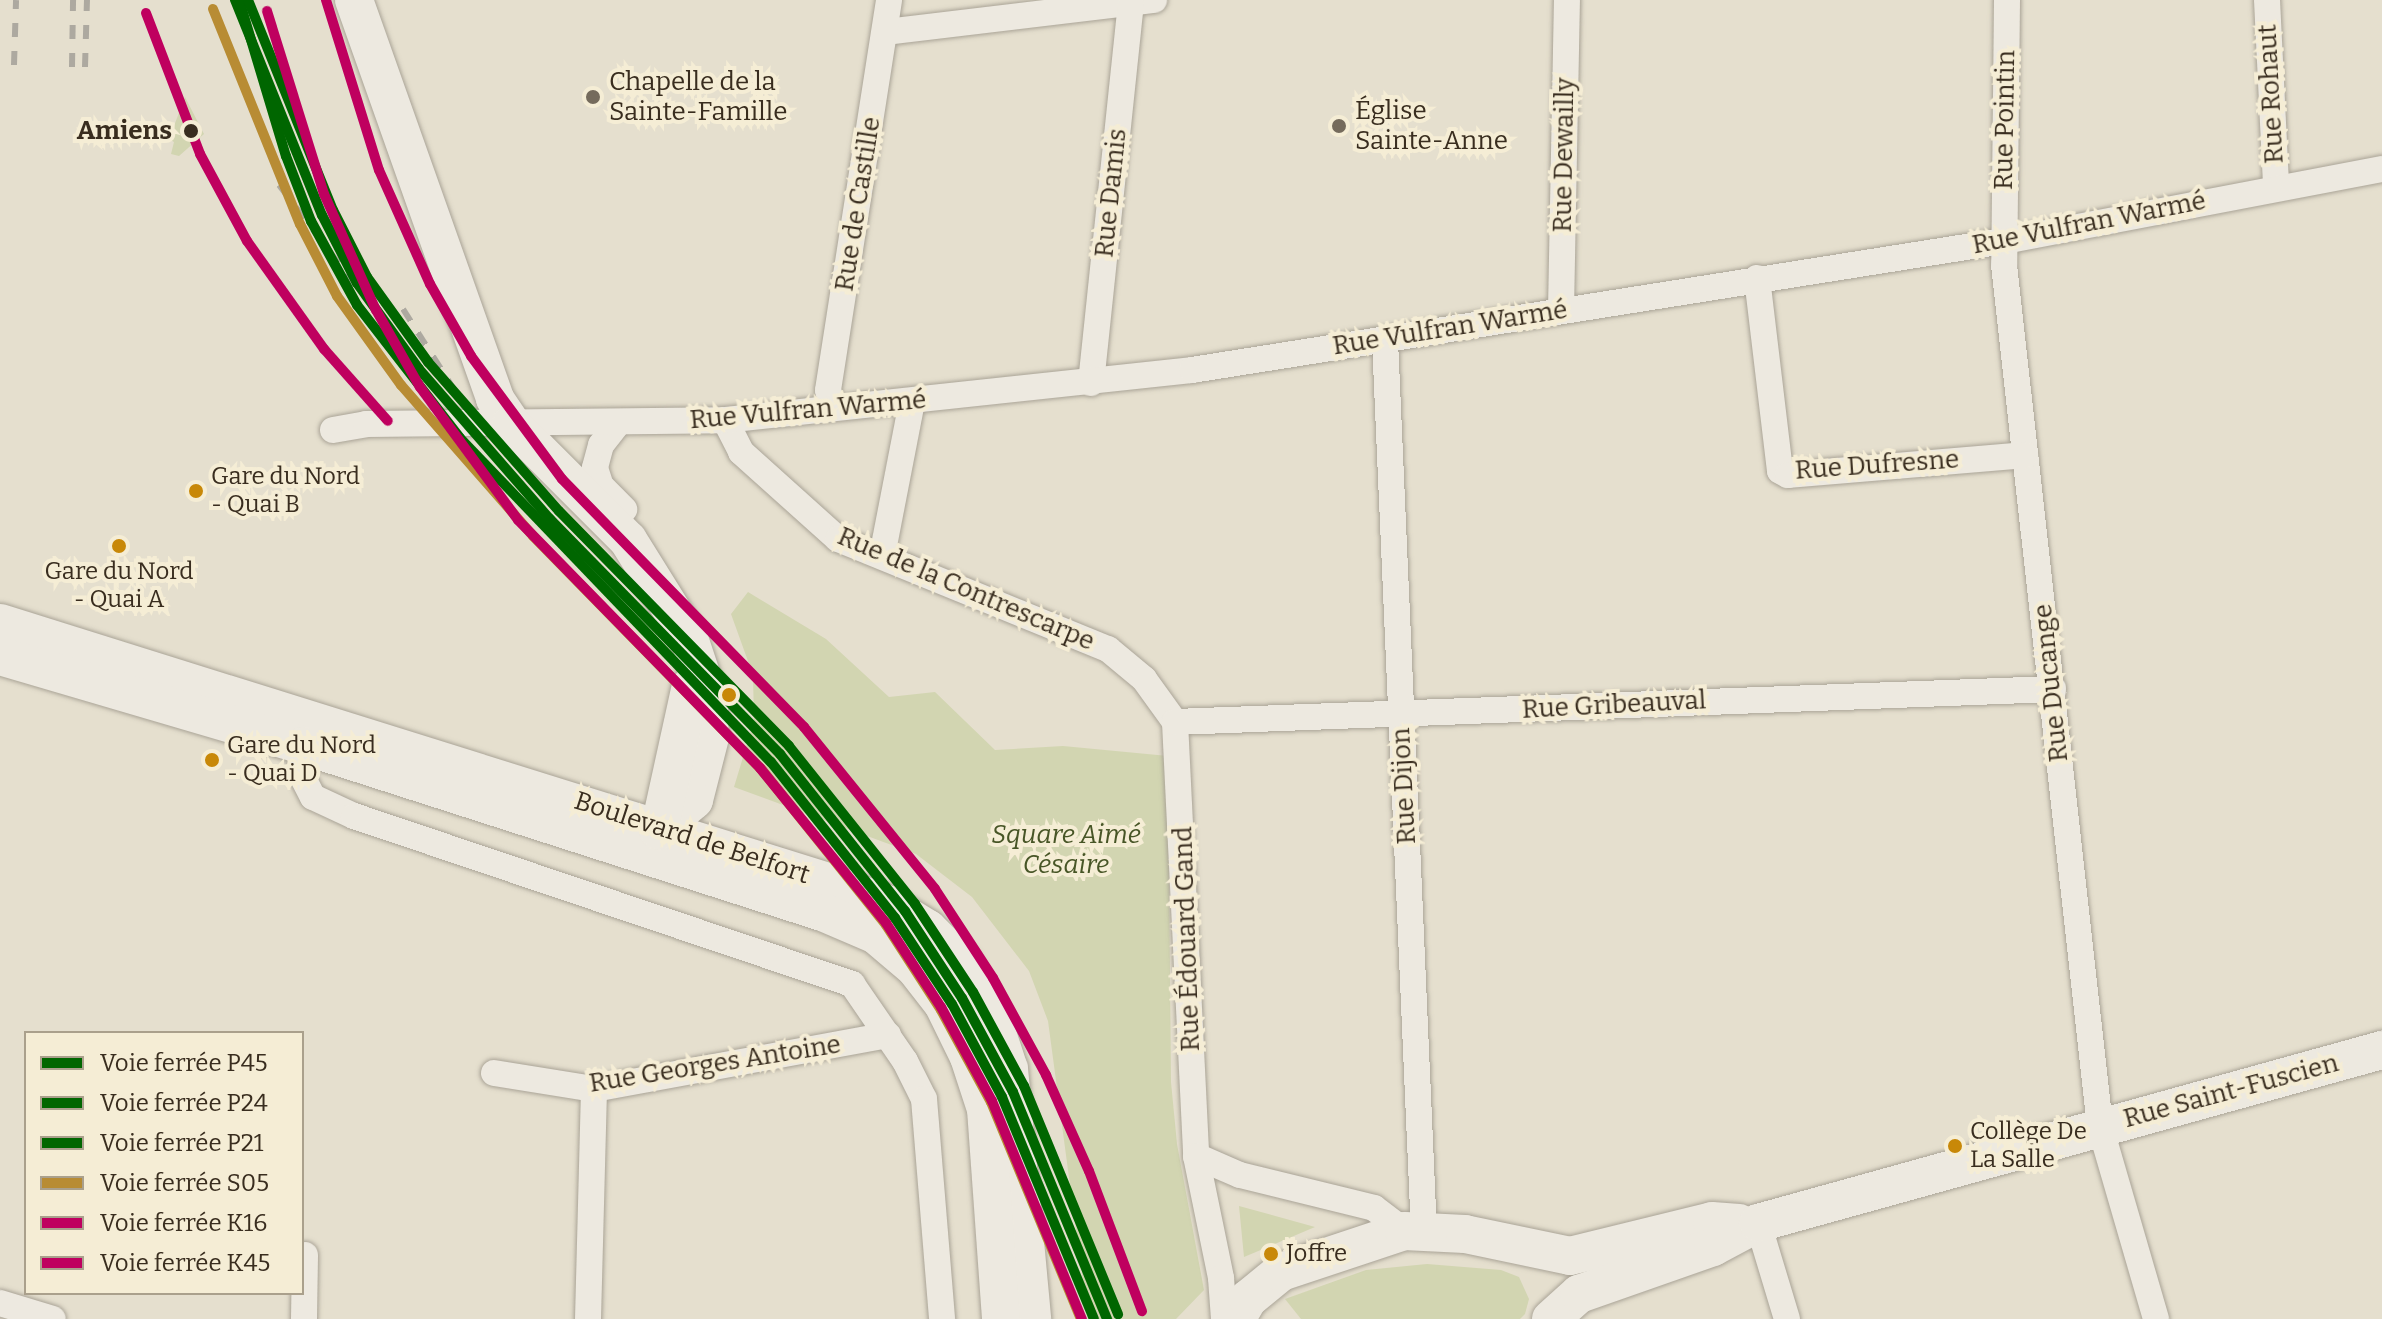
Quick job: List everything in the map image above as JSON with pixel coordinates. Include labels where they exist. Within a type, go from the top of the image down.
[{"type":"main road","points":[[354,0],[492,390],[511,423],[628,540],[667,596],[693,650],[687,720],[654,844]]},
{"type":"main road","points":[[0,623],[85,666]]},
{"type":"main road","points":[[0,656],[85,666]]},
{"type":"main road","name":"Boulevard de Belfort","points":[[85,666],[303,759],[887,904],[928,929],[962,963],[996,1030],[1009,1069],[1032,1319]]},
{"type":"main road","name":"Boulevard de Belfort","points":[[85,666],[654,844],[876,935],[925,980],[969,1057],[986,1109],[1001,1319]]},
{"type":"main road","name":"Rue Saint-Fuscien","points":[[1598,1267],[1713,1247],[1758,1223],[2382,1050]]},
{"type":"main road","points":[[1235,1319],[1248,1299],[1281,1272],[1414,1232],[1493,1239],[1542,1255],[1570,1256],[1598,1267],[1579,1294],[1553,1317]]},
{"type":"main road","points":[[1542,1255],[1555,1281],[1553,1317]]},
{"type":"main road","points":[[1235,1319],[1253,1319]]},
{"type":"street","name":"Rue de Castille","points":[[832,407],[828,390],[889,0]]},
{"type":"street","name":"Rue Dewailly","points":[[1561,310],[1567,0]]},
{"type":"street","name":"Rue Pointin","points":[[2004,241],[2007,0]]},
{"type":"street","name":"Rue Rohaut","points":[[2267,0],[2276,187]]},
{"type":"street","points":[[885,32],[1143,2]]},
{"type":"street","name":"Rue Damis","points":[[1091,383],[1143,2]]},
{"type":"street","name":"Rue Vulfran Warmé","points":[[333,430],[366,424],[725,420],[1091,383],[1385,340],[1757,278],[2004,241],[2382,169]]},
{"type":"street","name":"Rue Ducange","points":[[2004,241],[2100,1126],[2156,1319]]},
{"type":"street","name":"Rue Dufresne","points":[[1757,278],[1780,471],[1788,475],[2025,455]]},
{"type":"street","name":"Rue Dijon","points":[[1385,340],[1401,714],[1414,1232]]},
{"type":"street","points":[[882,556],[912,402]]},
{"type":"street","name":"Rue de la Contrescarpe","points":[[725,420],[741,452],[784,494],[838,539],[1108,649],[1144,679],[1175,722]]},
{"type":"street","points":[[619,422],[601,445],[595,468],[601,486],[630,515],[628,540]]},
{"type":"street","name":"Rue Gribeauval","points":[[1175,722],[2053,689]]},
{"type":"street","name":"Rue Édouard Gand","points":[[1175,722],[1196,1156],[1224,1319]]},
{"type":"street","points":[[303,759],[313,797],[354,816],[852,984],[888,1035],[924,1099],[942,1319]]},
{"type":"street","name":"Rue Georges Antoine","points":[[494,1073],[594,1089],[888,1035]]},
{"type":"street","points":[[588,1319],[594,1089]]},
{"type":"street","points":[[1196,1156],[1240,1175],[1374,1208],[1414,1232]]},
{"type":"street","points":[[1758,1223],[1787,1319]]},
{"type":"street","points":[[304,1319],[305,1255]]},
{"type":"street","points":[[0,1303],[53,1319]]},
{"type":"green space","points":[[185,97],[204,134],[179,156],[171,154],[174,142],[169,139]]},
{"type":"green space","name":"Square Aimé Césaire","points":[[748,592],[826,639],[889,697],[935,692],[995,750],[1063,746],[1168,756],[1171,1082],[1177,1144],[1204,1290],[1176,1319],[1088,1319],[1048,1021],[1029,971],[972,897],[916,854],[734,787],[754,721],[753,675],[731,614]]},
{"type":"green space","points":[[1239,1206],[1315,1227],[1244,1257]]},
{"type":"green space","points":[[1427,1264],[1501,1270],[1519,1277],[1529,1299],[1525,1314],[1520,1319],[1301,1319],[1285,1299],[1366,1270]]},
{"type":"railway","points":[[14,65],[16,0]]},
{"type":"railway","points":[[72,67],[73,0]]},
{"type":"railway","points":[[85,67],[87,0]]},
{"type":"railway","points":[[279,185],[419,369]]},
{"type":"railway","points":[[403,309],[457,394]]},
{"type":"rail line","name":"P45","points":[[235,0],[322,215],[357,283],[419,369],[550,519],[780,754],[905,911],[962,998],[1013,1092],[1107,1319]]},
{"type":"rail line","name":"P21","points":[[248,0],[333,210],[367,277],[428,362],[559,511],[789,746],[915,904],[973,992],[1024,1086],[1118,1314]]},
{"type":"rail line","name":"K16","points":[[326,0],[379,170],[430,284],[471,356],[562,479],[804,727],[935,889],[993,978],[1046,1075],[1089,1171],[1142,1311]]},
{"type":"rail line","name":"P24","points":[[240,3],[286,156],[311,221],[357,305],[460,438],[771,762],[895,918],[952,1004],[1002,1097],[1094,1319]]},
{"type":"rail line","name":"S05","points":[[213,9],[300,224],[337,296],[401,385],[533,536],[762,770],[886,925],[941,1010],[991,1102],[1081,1319]]},
{"type":"rail line","name":"K45","points":[[267,11],[324,194],[376,310],[420,387],[518,520],[760,768],[886,923],[941,1007],[992,1101],[1082,1319]]},
{"type":"rail line","name":"K45","points":[[146,13],[200,154],[247,241],[324,349],[388,421]]},
{"type":"place","name":"Chapelle de la Sainte-Famille","points":[[593,97]]},
{"type":"place","name":"Église Sainte-Anne","points":[[1339,126]]},
{"type":"place","name":"Amiens","points":[[191,131]]},
{"type":"place","name":"Gare du Nord - Quai B","points":[[196,491]]},
{"type":"place","name":"Gare du Nord - Quai A","points":[[119,546]]},
{"type":"place","name":"Gare du Nord - Quai D","points":[[212,760]]},
{"type":"place","name":"Collège De La Salle","points":[[1955,1146]]},
{"type":"place","name":"Joffre","points":[[1271,1254]]}]
